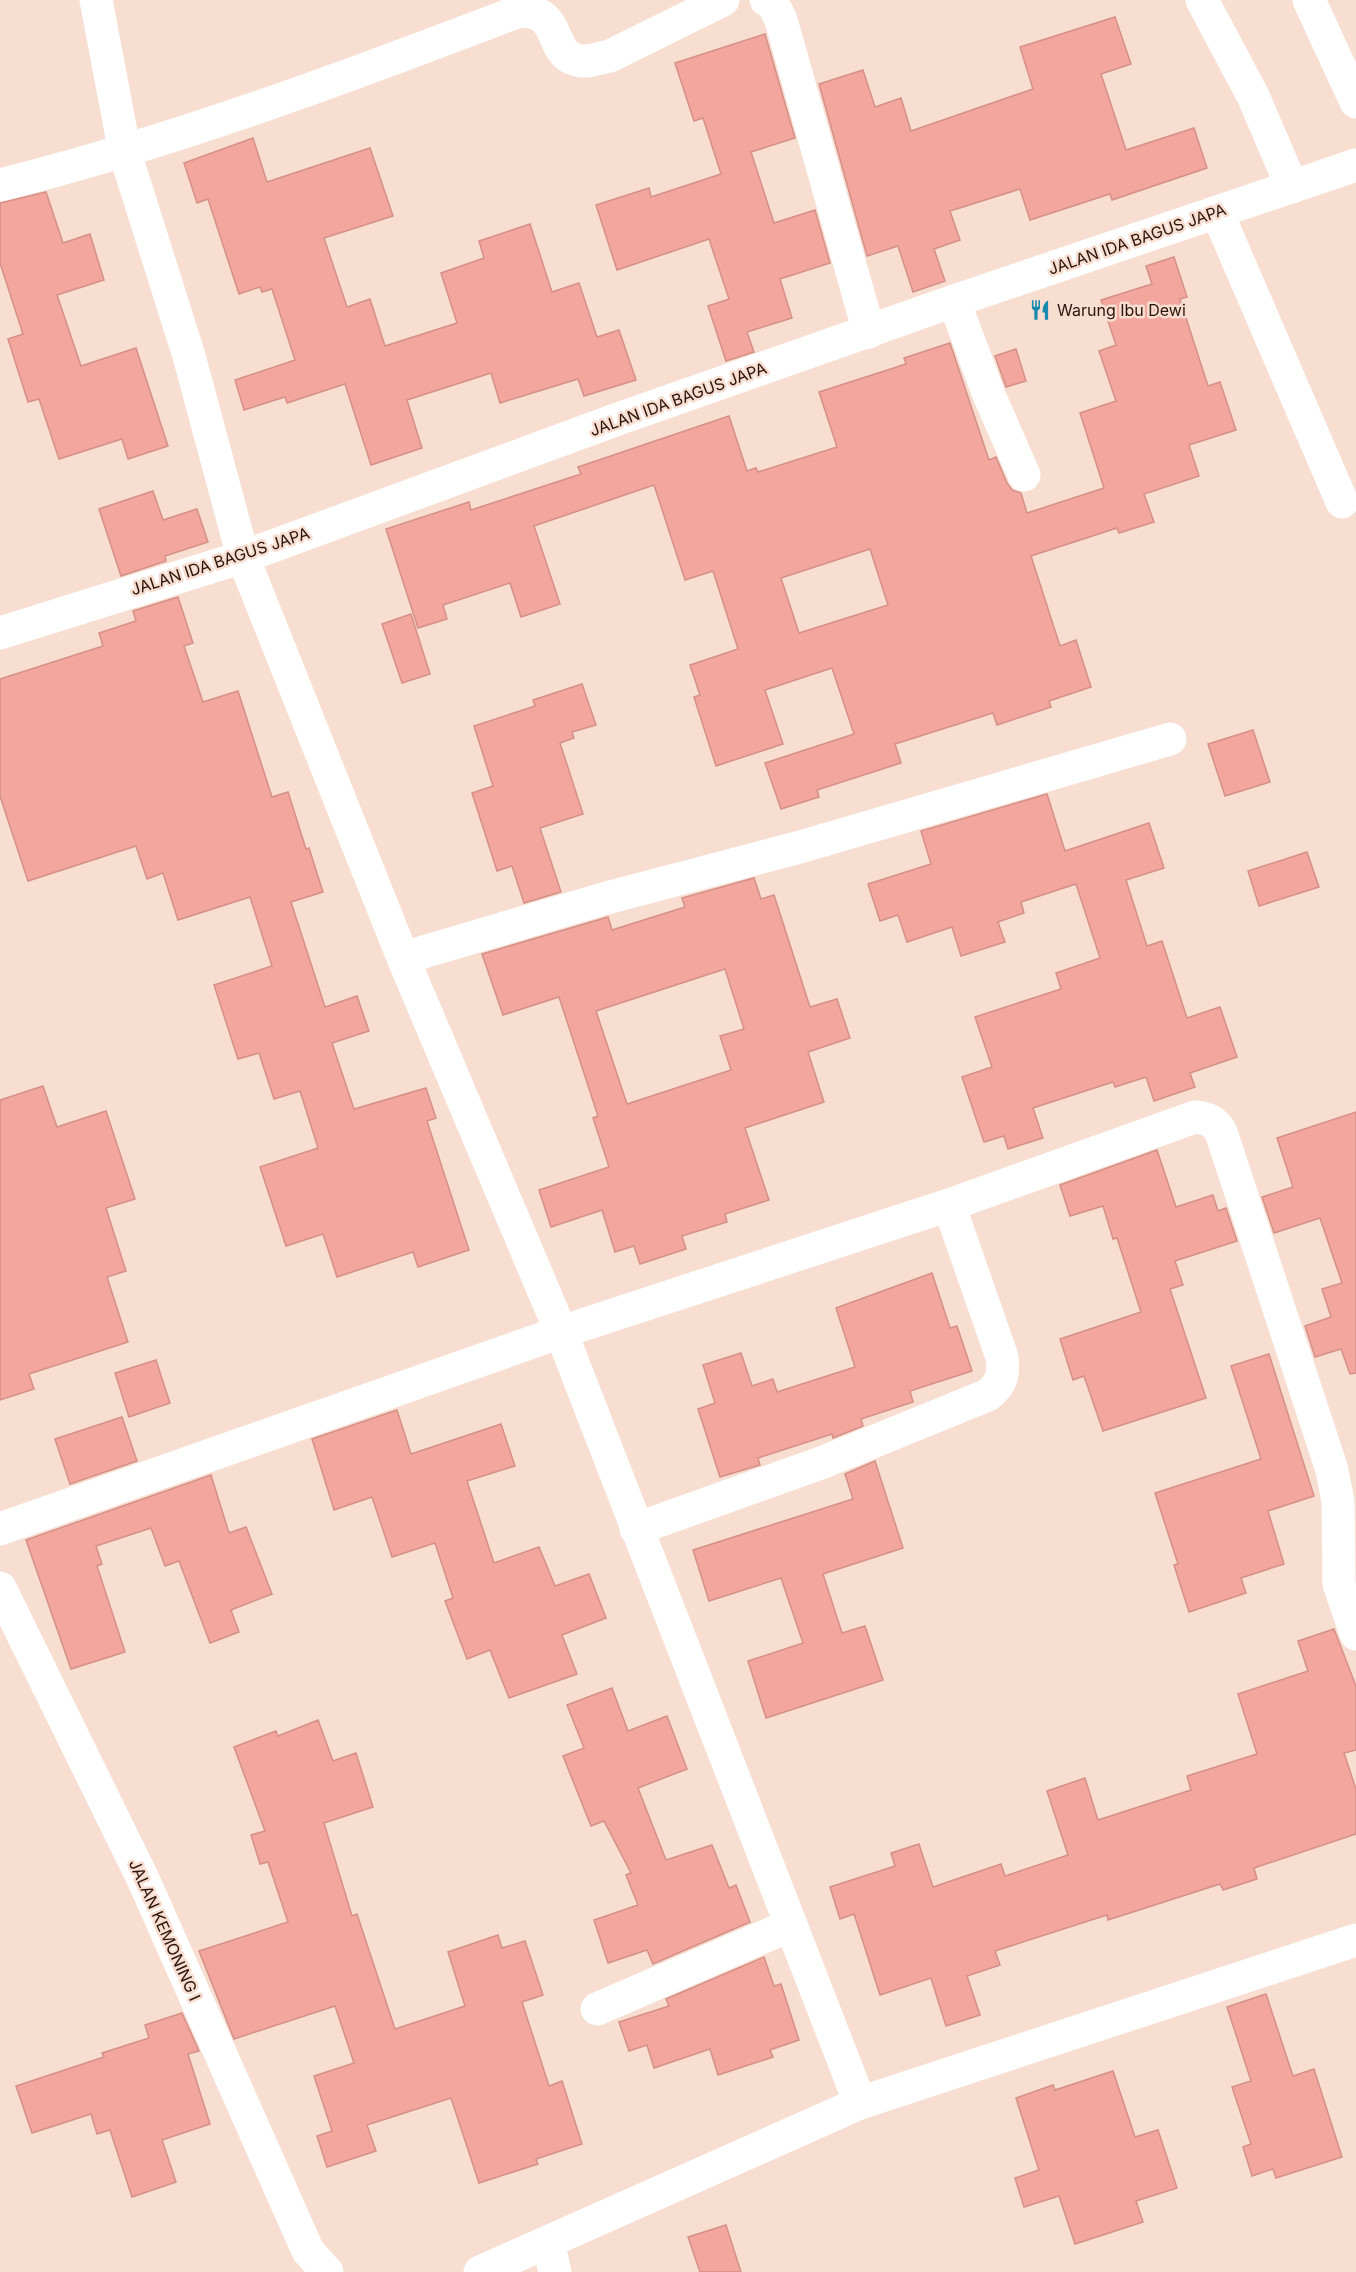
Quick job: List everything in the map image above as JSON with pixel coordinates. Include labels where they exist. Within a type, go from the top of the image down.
[{"type":"street","points":[[96,0],[125,153],[189,356],[243,557],[403,958],[561,1332],[860,2103]]},
{"type":"street","points":[[0,186],[125,153],[380,64],[517,12],[532,10],[541,13],[565,52],[576,60],[593,60],[610,56],[723,0]]},
{"type":"street","points":[[766,0],[773,4],[781,20],[869,332]]},
{"type":"street","points":[[1202,0],[1253,96],[1292,187]]},
{"type":"street","points":[[1309,0],[1356,102]]},
{"type":"street","name":"JALAN IDA BAGUS JAPA","points":[[0,633],[243,557],[618,419],[954,301],[1356,165]]},
{"type":"street","points":[[1217,212],[1342,502]]},
{"type":"street","points":[[954,301],[989,395],[1024,475]]},
{"type":"street","points":[[403,958],[603,899],[811,844],[1170,739]]},
{"type":"street","points":[[0,1529],[561,1332],[949,1205],[1195,1117],[1215,1122],[1221,1132],[1332,1470],[1338,1502],[1339,1584],[1356,1634]]},
{"type":"street","points":[[636,1528],[821,1463],[988,1395],[1000,1384],[1004,1372],[1002,1357],[949,1205]]},
{"type":"street","name":"JALAN KEMONING I","points":[[0,1588],[143,1879],[308,2251],[327,2272]]},
{"type":"street","points":[[597,2008],[791,1925]]},
{"type":"street","points":[[480,2272],[552,2257],[860,2103],[1356,1940]]},
{"type":"building","points":[[1115,17],[1131,64],[1101,74],[1126,150],[1194,128],[1207,168],[1112,200],[1110,194],[1030,220],[1020,189],[950,211],[960,240],[934,249],[945,281],[913,292],[898,246],[867,256],[819,84],[863,70],[875,107],[901,98],[911,131],[1033,89],[1020,47]]},
{"type":"building","points":[[765,34],[795,138],[751,152],[774,223],[815,210],[830,263],[780,279],[792,318],[747,332],[754,352],[726,361],[708,306],[729,299],[709,239],[617,270],[596,205],[649,188],[651,197],[721,174],[703,118],[694,121],[675,63]]},
{"type":"building","points":[[253,138],[267,182],[370,148],[393,216],[324,238],[347,307],[370,299],[385,346],[457,323],[441,273],[484,258],[479,241],[530,224],[552,292],[579,283],[597,337],[619,330],[636,380],[584,396],[578,379],[500,403],[491,373],[407,400],[422,448],[371,465],[345,384],[287,403],[285,397],[244,410],[235,380],[295,360],[272,289],[262,292],[260,287],[239,294],[208,199],[197,203],[184,163]]},
{"type":"building","points":[[46,192],[63,243],[90,234],[104,280],[57,295],[81,366],[136,348],[168,446],[128,459],[122,439],[59,459],[39,399],[28,402],[8,339],[23,334],[0,263],[0,203]]},
{"type":"building","points":[[1174,257],[1187,297],[1180,299],[1208,386],[1220,382],[1236,430],[1189,445],[1199,476],[1144,494],[1154,522],[1119,533],[1117,528],[1031,556],[1060,646],[1076,640],[1091,687],[1049,701],[1051,707],[997,725],[993,713],[895,744],[901,763],[817,790],[819,797],[781,809],[765,763],[854,734],[832,668],[765,690],[783,744],[716,766],[694,697],[700,695],[690,665],[738,649],[713,571],[685,580],[654,485],[534,526],[560,604],[521,617],[510,583],[443,605],[447,619],[418,628],[386,529],[469,502],[471,510],[581,474],[578,467],[729,416],[747,471],[756,468],[758,472],[837,447],[819,392],[906,364],[904,358],[950,343],[989,460],[996,457],[1007,483],[1012,490],[1021,493],[1027,513],[1104,488],[1080,413],[1116,401],[1099,351],[1116,345],[1101,300],[1152,284],[1146,266]],"holes":[[[870,549],[888,605],[799,633],[781,578]]]},
{"type":"building","points":[[1016,349],[1026,381],[1006,387],[995,356]]},
{"type":"building","points":[[153,491],[163,520],[197,509],[208,542],[165,556],[166,561],[121,576],[99,509]]},
{"type":"building","points":[[178,597],[193,643],[184,646],[203,702],[238,691],[272,797],[288,792],[306,849],[309,848],[323,892],[291,902],[325,1007],[357,996],[369,1031],[332,1043],[354,1109],[426,1088],[436,1118],[427,1121],[469,1250],[418,1267],[413,1252],[337,1277],[323,1234],[286,1246],[260,1167],[318,1148],[300,1091],[274,1099],[259,1053],[238,1059],[214,985],[272,966],[250,897],[178,920],[163,873],[147,879],[136,846],[28,881],[0,796],[0,679],[103,646],[99,633],[136,621],[133,611]]},
{"type":"building","points":[[411,614],[430,674],[402,683],[382,624]]},
{"type":"building","points":[[582,684],[596,725],[572,732],[574,738],[560,743],[583,814],[540,828],[561,892],[524,903],[512,866],[497,871],[472,793],[493,786],[474,726],[535,706],[533,700]]},
{"type":"building","points":[[1253,730],[1270,782],[1225,796],[1208,744]]},
{"type":"building","points":[[1047,794],[1065,851],[1149,823],[1164,868],[1126,880],[1147,946],[1162,941],[1187,1018],[1220,1007],[1237,1057],[1190,1073],[1195,1087],[1154,1101],[1146,1077],[1115,1087],[1113,1082],[1033,1108],[1043,1138],[1008,1149],[1004,1136],[984,1142],[962,1077],[992,1067],[975,1017],[1061,989],[1056,973],[1100,958],[1076,884],[1021,902],[1024,913],[998,922],[1005,942],[961,956],[952,927],[907,942],[898,915],[880,921],[868,884],[931,864],[921,831]]},
{"type":"building","points":[[1307,852],[1319,887],[1259,906],[1248,871]]},
{"type":"building","points":[[754,878],[761,899],[774,895],[810,1007],[837,999],[850,1038],[808,1052],[824,1102],[745,1128],[769,1200],[725,1214],[727,1222],[682,1236],[686,1249],[640,1264],[634,1246],[615,1252],[602,1210],[551,1227],[539,1190],[609,1167],[593,1118],[598,1116],[559,997],[503,1015],[482,954],[608,917],[612,930],[685,907],[682,898]],"holes":[[[725,969],[744,1029],[720,1036],[731,1070],[627,1104],[596,1011]]]},
{"type":"building","points":[[43,1086],[57,1127],[106,1111],[135,1199],[106,1208],[126,1271],[107,1277],[128,1342],[29,1374],[34,1389],[0,1400],[0,1100]]},
{"type":"building","points":[[1356,1112],[1356,1373],[1350,1374],[1341,1349],[1315,1357],[1305,1326],[1331,1317],[1322,1289],[1342,1283],[1320,1218],[1274,1233],[1262,1197],[1293,1187],[1277,1138]]},
{"type":"building","points":[[1157,1150],[1176,1207],[1213,1195],[1218,1211],[1226,1208],[1237,1241],[1175,1261],[1183,1285],[1170,1289],[1206,1398],[1103,1431],[1084,1376],[1073,1380],[1060,1339],[1141,1312],[1117,1238],[1113,1239],[1103,1206],[1070,1216],[1060,1185]]},
{"type":"building","points":[[932,1273],[950,1328],[957,1326],[972,1371],[910,1391],[913,1402],[861,1419],[863,1426],[833,1438],[832,1434],[758,1458],[760,1465],[720,1477],[698,1409],[715,1403],[703,1365],[741,1353],[752,1386],[773,1379],[777,1392],[855,1367],[836,1308]]},
{"type":"building","points":[[1269,1354],[1314,1496],[1268,1511],[1284,1564],[1241,1578],[1246,1593],[1189,1612],[1174,1565],[1178,1564],[1155,1493],[1261,1459],[1231,1366]]},
{"type":"building","points":[[156,1360],[170,1403],[129,1417],[115,1373]]},
{"type":"building","points":[[397,1410],[411,1454],[501,1424],[515,1466],[467,1481],[494,1563],[539,1547],[555,1586],[589,1574],[606,1618],[562,1635],[577,1674],[509,1698],[490,1650],[467,1659],[445,1601],[453,1598],[435,1543],[392,1557],[372,1497],[334,1510],[312,1439]]},
{"type":"building","points":[[122,1417],[137,1461],[70,1484],[55,1439]]},
{"type":"building","points":[[875,1461],[903,1548],[823,1574],[842,1633],[865,1626],[883,1680],[766,1718],[748,1661],[803,1643],[781,1578],[709,1601],[693,1550],[853,1499],[845,1474]]},
{"type":"building","points":[[211,1475],[229,1533],[246,1527],[272,1594],[231,1610],[239,1632],[210,1643],[179,1561],[165,1566],[151,1528],[96,1546],[102,1564],[97,1566],[125,1652],[71,1669],[26,1540]]},
{"type":"building","points":[[1334,1629],[1356,1686],[1356,1750],[1344,1753],[1356,1789],[1356,1834],[1254,1868],[1257,1879],[1223,1890],[1220,1884],[1108,1920],[1107,1915],[995,1951],[1000,1965],[967,1976],[980,2015],[946,2026],[931,1978],[880,1995],[854,1914],[840,1919],[830,1887],[895,1866],[891,1853],[919,1844],[933,1887],[1001,1864],[1005,1876],[1068,1855],[1047,1791],[1085,1778],[1098,1820],[1191,1790],[1187,1776],[1257,1754],[1238,1694],[1308,1671],[1298,1641]]},
{"type":"building","points":[[612,1688],[628,1731],[667,1716],[687,1769],[638,1788],[666,1860],[712,1845],[729,1888],[736,1885],[750,1922],[653,1964],[647,1950],[608,1963],[594,1920],[638,1905],[626,1875],[631,1873],[604,1821],[591,1826],[563,1756],[584,1748],[567,1705]]},
{"type":"building","points":[[318,1720],[333,1761],[356,1753],[373,1807],[324,1823],[352,1916],[357,1914],[395,2029],[465,2006],[448,1952],[498,1935],[502,1948],[525,1941],[543,1995],[522,2002],[549,2086],[562,2081],[582,2144],[536,2159],[538,2164],[479,2183],[451,2098],[367,2125],[376,2151],[327,2167],[317,2136],[332,2131],[314,2076],[354,2063],[335,2006],[234,2039],[199,1951],[288,1922],[268,1862],[260,1864],[251,1835],[265,1831],[234,1747],[276,1731],[278,1736]]},
{"type":"building","points":[[764,1957],[774,1986],[781,1984],[799,2040],[770,2050],[773,2057],[718,2075],[710,2049],[654,2068],[647,2045],[629,2051],[619,2022],[669,2006],[666,1999]]},
{"type":"building","points":[[1266,1994],[1293,2076],[1314,2069],[1342,2157],[1276,2178],[1273,2169],[1252,2176],[1243,2147],[1251,2144],[1232,2087],[1251,2081],[1227,2007]]},
{"type":"building","points":[[182,2013],[199,2051],[188,2054],[210,2124],[162,2140],[176,2182],[132,2197],[110,2130],[97,2134],[91,2114],[32,2133],[16,2086],[104,2057],[102,2053],[149,2038],[145,2025]]},
{"type":"building","points":[[1113,2071],[1135,2137],[1158,2130],[1177,2188],[1136,2201],[1143,2222],[1075,2244],[1059,2196],[1024,2207],[1015,2178],[1039,2170],[1016,2098],[1053,2085],[1055,2090]]},
{"type":"building","points":[[726,2225],[741,2272],[700,2272],[688,2237]]},
{"type":"place","name":"Warung Ibu Dewi","points":[[1040,310]]}]
